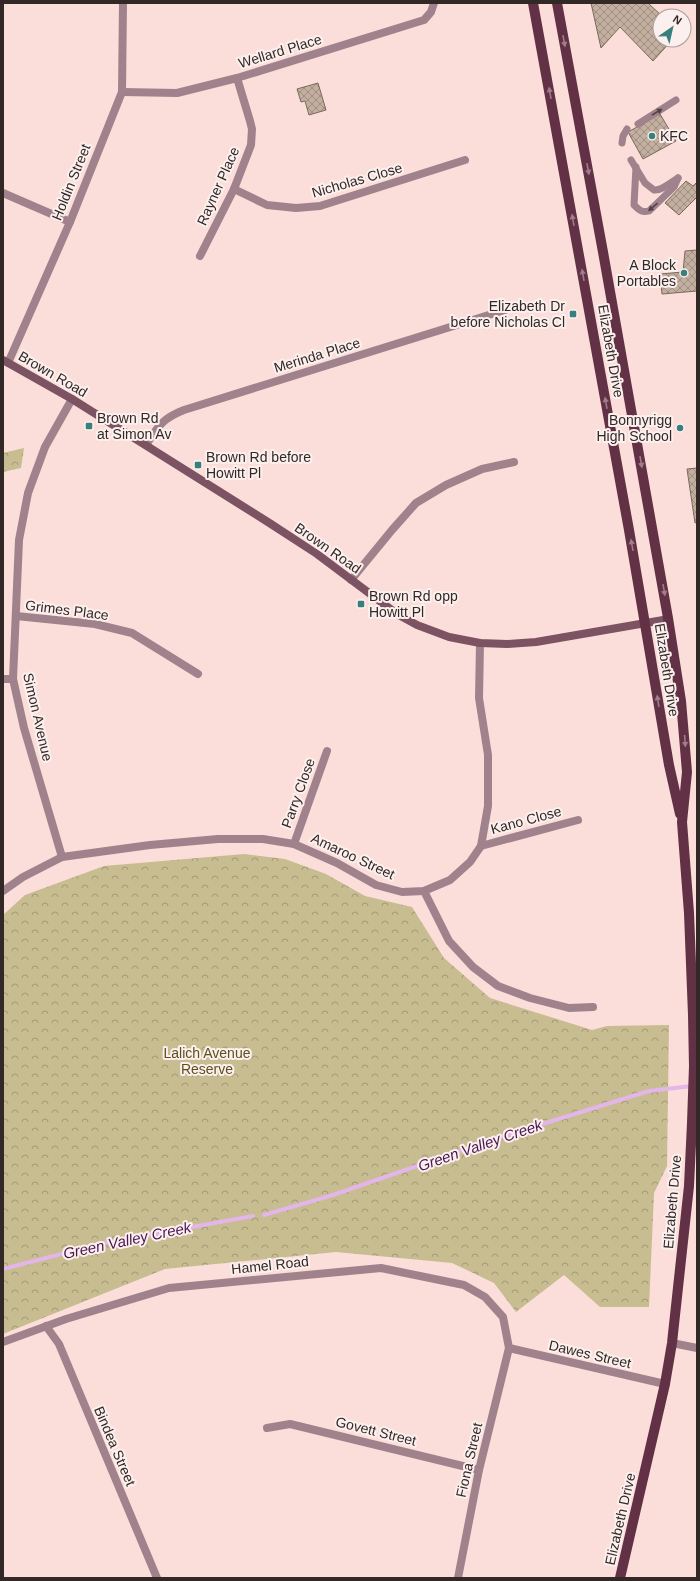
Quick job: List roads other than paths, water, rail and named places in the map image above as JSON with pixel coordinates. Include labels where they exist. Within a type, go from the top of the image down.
[{"type":"main road","name":"Elizabeth Drive","points":[[533,3],[645,623],[668,765],[682,822],[689,921],[694,1015],[694,1066],[692,1123],[684,1234],[672,1343],[665,1384],[620,1578]]},
{"type":"main road","name":"Elizabeth Drive","points":[[557,3],[669,619],[682,701],[687,772],[682,822]]},
{"type":"street","name":"Holdin Street","points":[[5,361],[70,222],[122,92],[123,3]]},
{"type":"street","name":"Wellard Place","points":[[122,92],[177,93],[237,78],[424,20],[432,12],[434,3]]},
{"type":"street","name":"Rayner Place","points":[[200,256],[234,189],[251,145],[252,129],[237,78]]},
{"type":"street","name":"Nicholas Close","points":[[234,189],[267,204],[296,208],[320,206],[465,160]]},
{"type":"street","points":[[3,193],[70,222]]},
{"type":"street","name":"Merinda Place","points":[[146,445],[158,426],[164,420],[178,412],[508,309]]},
{"type":"street","name":"Brown Road","points":[[5,361],[72,398],[271,524],[317,554],[397,614],[417,625],[449,637],[480,644],[507,644],[536,642],[669,619]]},
{"type":"street","name":"Simon Avenue","points":[[62,857],[24,728],[13,679],[19,540],[28,492],[45,447],[72,398]]},
{"type":"street","points":[[351,580],[416,503],[446,485],[482,469],[514,462]]},
{"type":"street","name":"Grimes Place","points":[[16,616],[95,624],[132,633],[198,674]]},
{"type":"street","name":"Amaroo Street","points":[[3,891],[23,876],[62,857],[150,845],[218,839],[263,839],[294,844],[337,863],[376,885],[402,892],[424,892],[450,880],[470,862],[481,846],[488,806],[488,755],[479,698],[480,644]]},
{"type":"street","points":[[3,679],[13,679]]},
{"type":"street","name":"Parry Close","points":[[294,844],[327,751]]},
{"type":"street","name":"Kano Close","points":[[481,846],[578,820]]},
{"type":"street","points":[[424,892],[449,941],[473,967],[498,986],[530,998],[569,1008],[593,1007]]},
{"type":"street","name":"Hamel Road","points":[[3,1342],[46,1326],[169,1288],[381,1268],[464,1285],[485,1297],[503,1317],[509,1348]]},
{"type":"street","name":"Bindea Street","points":[[46,1326],[58,1344],[157,1578]]},
{"type":"street","points":[[672,1343],[697,1348]]},
{"type":"street","name":"Dawes Street","points":[[509,1348],[665,1384]]},
{"type":"street","name":"Fiona Street","points":[[458,1578],[479,1470],[509,1348]]},
{"type":"street","name":"Govett Street","points":[[267,1428],[290,1424],[479,1470]]},
{"type":"lane","points":[[638,124],[676,100]]},
{"type":"lane","points":[[622,143],[623,136],[627,130]]},
{"type":"lane","points":[[632,160],[636,167],[644,183],[654,190],[662,189],[678,178],[674,187],[649,211],[640,211],[634,205],[636,167]]},
{"type":"waterway","name":"Green Valley Creek","points":[[264,1215],[333,1195],[510,1134],[649,1091],[692,1086]]},
{"type":"waterway","name":"Green Valley Creek","points":[[3,1269],[104,1243],[253,1216]]},
{"type":"place","name":"KFC","points":[[652,136]]},
{"type":"place","name":"A Block Portables","points":[[684,273]]},
{"type":"place","name":"Elizabeth Dr before Nicholas Cl","points":[[573,314]]},
{"type":"place","name":"Brown Rd at Simon Av","points":[[89,426]]},
{"type":"place","name":"Bonnyrigg High School","points":[[680,428]]},
{"type":"place","name":"Brown Rd before Howitt Pl","points":[[198,465]]},
{"type":"place","name":"Brown Rd opp Howitt Pl","points":[[361,604]]},
{"type":"park label","name":"Lalich Avenue Reserve","points":[[207,1062]]}]
